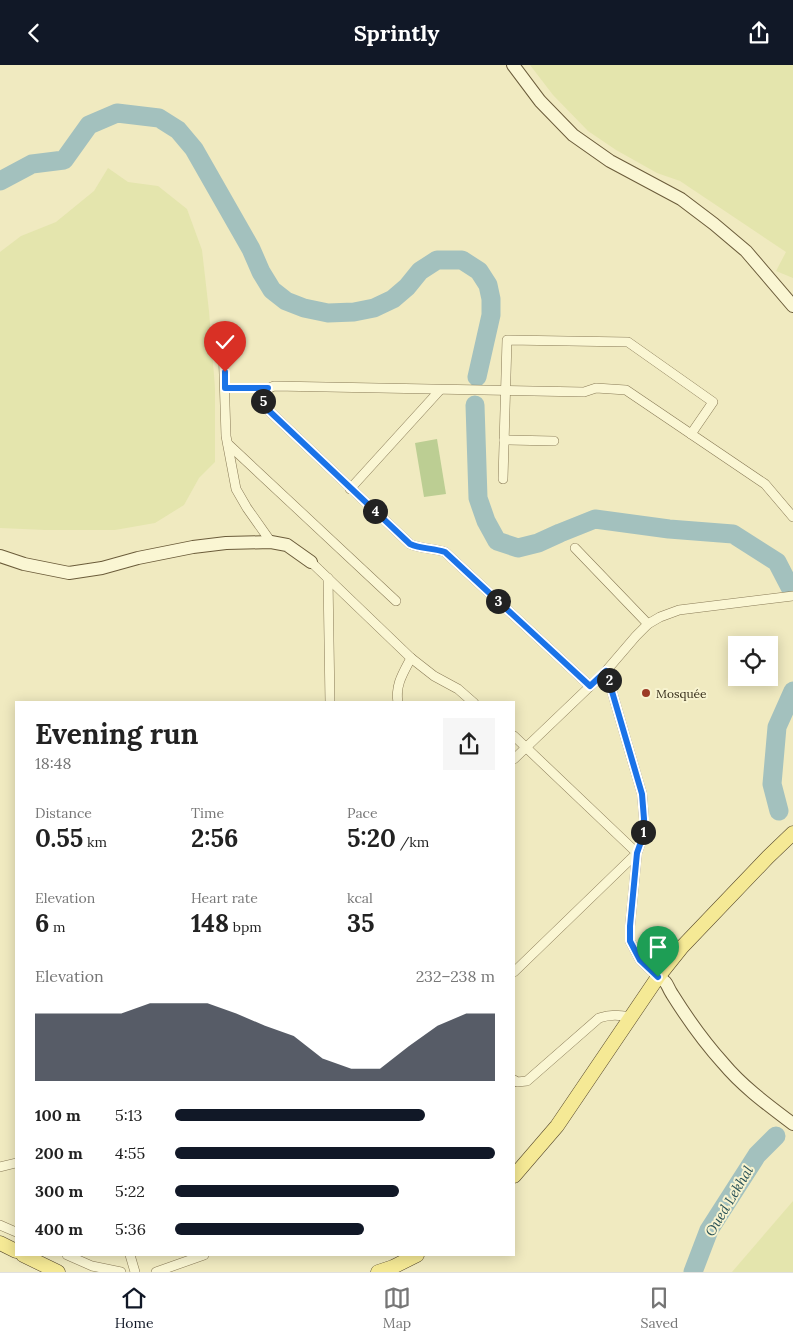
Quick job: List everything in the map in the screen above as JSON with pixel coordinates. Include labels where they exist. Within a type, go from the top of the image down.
[{"type":"main road","points":[[513,65],[540,101],[573,135],[610,161],[681,199],[714,224],[746,251],[793,306]]},
{"type":"main road","points":[[0,556],[24,564],[69,573],[102,568],[138,558],[201,546],[226,543],[271,542],[287,545],[311,562]]},
{"type":"main road","points":[[515,1176],[557,1126],[658,977],[682,947],[793,833]]},
{"type":"main road","points":[[658,977],[666,981],[671,993],[706,1042],[740,1082],[793,1124]]},
{"type":"main road","points":[[0,1243],[15,1250]]},
{"type":"main road","points":[[25,1256],[58,1272]]},
{"type":"main road","points":[[378,1272],[393,1267],[414,1256]]},
{"type":"street","points":[[503,479],[507,340],[628,342],[713,402],[691,434]]},
{"type":"street","points":[[223,344],[226,436],[236,489],[271,542]]},
{"type":"street","points":[[225,388],[268,388],[274,386],[584,392],[596,388],[626,390],[765,484],[793,517]]},
{"type":"street","points":[[268,388],[263,394],[265,407],[350,489],[410,544],[416,547],[445,552],[590,686]]},
{"type":"street","points":[[350,489],[440,390]]},
{"type":"street","points":[[504,440],[554,441]]},
{"type":"street","points":[[228,444],[396,601]]},
{"type":"street","points":[[575,549],[648,624]]},
{"type":"street","points":[[311,562],[411,658],[434,676],[458,689],[468,701]]},
{"type":"street","points":[[328,578],[330,701]]},
{"type":"street","points":[[515,758],[606,671],[648,624],[660,617],[679,610],[793,596]]},
{"type":"street","points":[[398,701],[396,695],[400,678],[411,658]]},
{"type":"street","points":[[606,671],[642,794],[643,836],[637,853],[630,941],[640,960],[658,977]]},
{"type":"street","points":[[515,737],[637,853]]},
{"type":"street","points":[[515,972],[637,853]]},
{"type":"street","points":[[515,1081],[517,1083],[527,1081],[599,1018],[618,1014],[631,1017]]},
{"type":"street","points":[[0,1167],[15,1163]]},
{"type":"street","points":[[0,1225],[15,1232]]},
{"type":"street","points":[[69,1256],[92,1266],[120,1272]]},
{"type":"street","points":[[130,1256],[135,1272]]},
{"type":"street","points":[[156,1272],[201,1256]]},
{"type":"green space","points":[[530,65],[793,65],[793,278],[776,271],[786,252],[680,181],[657,173],[616,150],[588,131],[553,95]]},
{"type":"green space","points":[[108,168],[128,182],[158,186],[187,209],[202,250],[215,388],[215,462],[199,478],[184,505],[155,523],[115,530],[0,528],[0,252],[21,236],[56,222],[94,191]]},
{"type":"green space","points":[[437,439],[446,494],[424,497],[415,443]]},
{"type":"green space","points":[[793,1201],[793,1272],[732,1272]]},
{"type":"waterway","points":[[0,181],[32,164],[64,160],[89,125],[117,113],[159,118],[178,130],[194,149],[251,249],[261,272],[272,290],[286,301],[304,308],[328,313],[354,312],[374,308],[393,299],[407,287],[420,271],[437,260],[462,260],[479,271],[488,285],[491,299],[491,315],[477,377]]},
{"type":"waterway","points":[[475,405],[478,498],[486,521],[497,541],[518,548],[538,543],[595,519],[669,529],[733,534],[777,562],[790,587]]},
{"type":"waterway","points":[[779,811],[772,784],[777,727],[793,691]]},
{"type":"waterway","name":"Oued Lekhal","points":[[693,1272],[709,1230],[757,1155],[776,1136]]},
{"type":"place","name":"Mosquée","points":[[646,693]]},
{"type":"route","points":[[225,372],[225,388],[268,388],[263,394],[265,407],[350,489],[410,544],[416,547],[445,552],[590,686],[606,671],[642,794],[643,836],[637,853],[630,941],[640,960],[658,977]]}]
